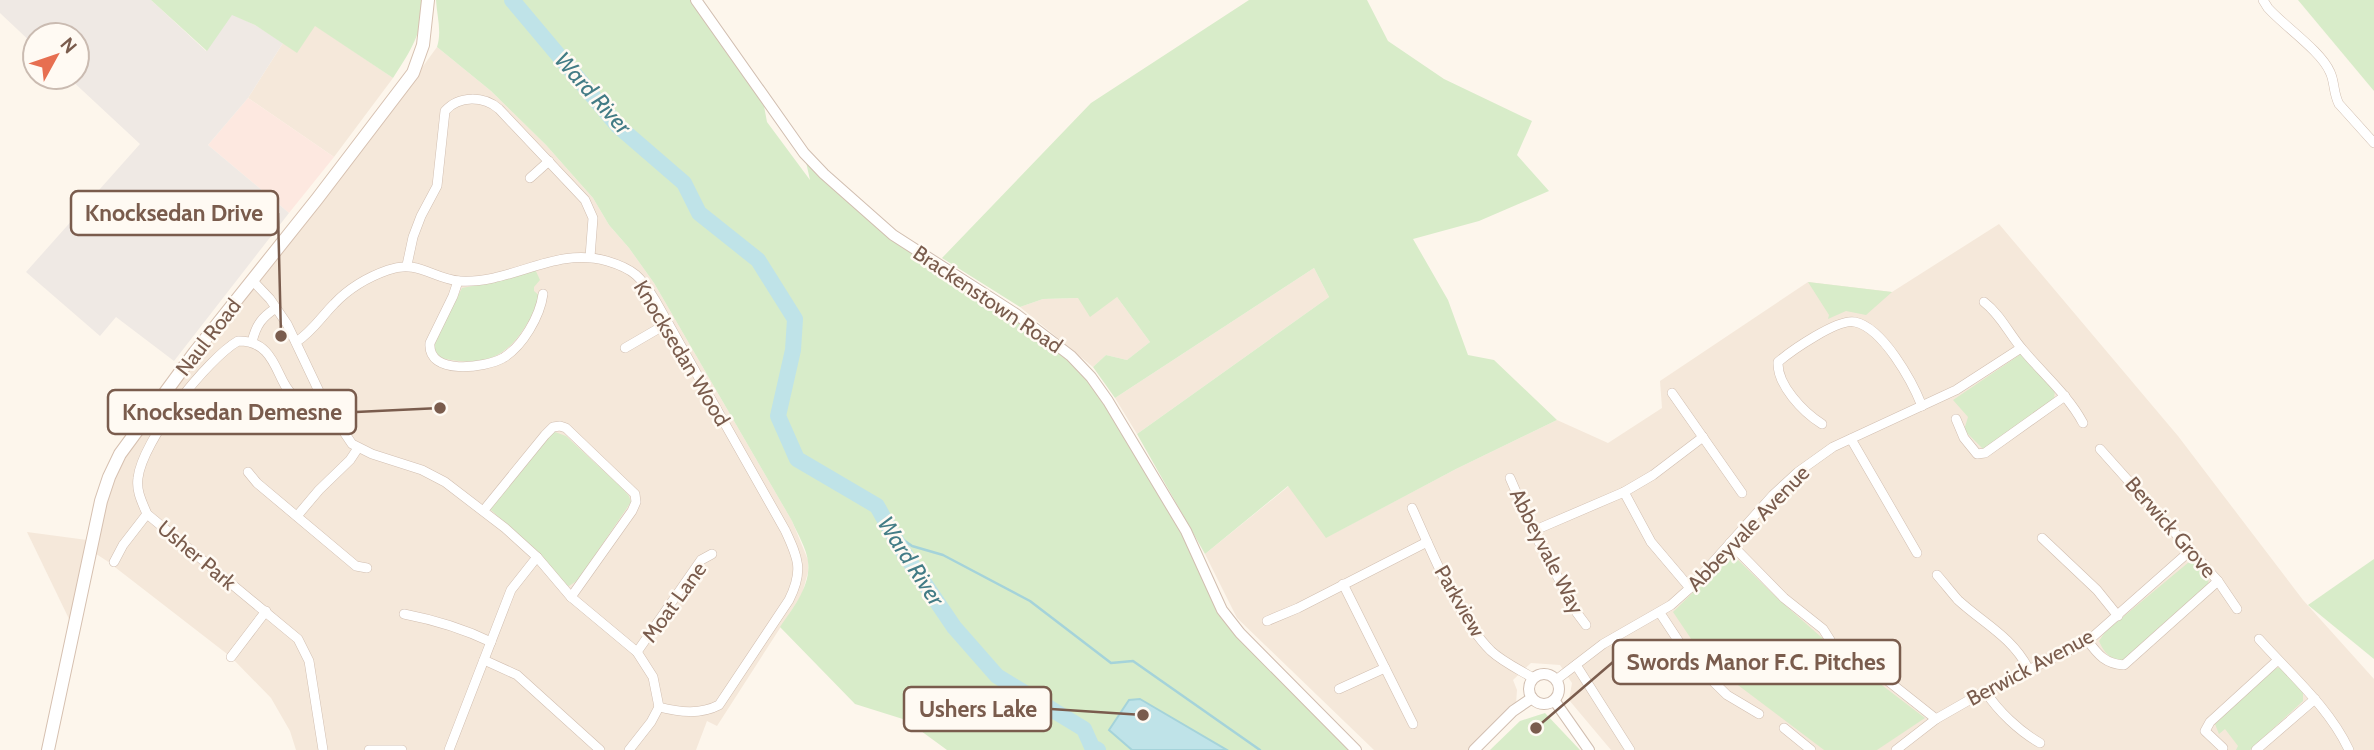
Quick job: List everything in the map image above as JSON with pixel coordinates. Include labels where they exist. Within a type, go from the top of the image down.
[{"type":"main road","name":"Naul Road","points":[[48,750],[101,501],[120,454],[251,280],[414,73],[424,45],[428,0]]},
{"type":"street","name":"Brackenstown Road","points":[[696,0],[804,153],[824,174],[893,235],[1016,314],[1071,356],[1091,377],[1186,531],[1222,610],[1240,634],[1356,750]]},
{"type":"street","points":[[2263,0],[2273,14],[2311,49],[2330,71],[2339,104],[2374,143]]},
{"type":"street","points":[[296,342],[312,330],[333,305],[356,285],[390,269],[407,265],[421,216],[438,186],[445,111],[453,103],[476,99],[493,104],[585,200],[591,210],[593,231],[590,257]]},
{"type":"street","points":[[530,178],[549,161]]},
{"type":"street","name":"Knocksedan Wood","points":[[407,265],[458,281],[486,280],[549,261],[590,257],[631,269],[646,286],[668,323],[785,530],[796,554],[799,570],[789,600],[719,705],[689,712],[659,708]]},
{"type":"street","points":[[251,280],[276,308],[296,342],[320,394],[346,437],[358,448],[422,470],[445,482],[484,510],[537,557],[571,597],[637,652],[653,677],[659,708],[629,750]]},
{"type":"street","points":[[458,281],[430,343],[429,350],[433,357],[444,364],[483,366],[509,354],[524,338],[541,306],[542,293]]},
{"type":"street","points":[[1984,302],[1994,310],[2021,348],[2065,396],[2083,423]]},
{"type":"street","points":[[276,308],[260,321],[252,342],[259,344],[270,356],[285,387],[295,397],[306,400],[320,394]]},
{"type":"street","points":[[1822,424],[1809,416],[1787,388],[1778,370],[1778,362],[1841,323],[1853,321],[1863,325],[1879,338],[1900,362],[1922,406]]},
{"type":"street","points":[[625,348],[668,323]]},
{"type":"street","name":"Usher Park","points":[[252,342],[238,341],[208,364],[166,420],[149,448],[138,479],[140,496],[147,514],[298,639],[309,662],[323,750]]},
{"type":"street","name":"Abbeyvale Avenue","points":[[1556,680],[1603,643],[1660,613],[1690,589],[1773,495],[1798,471],[1833,447],[1956,390],[2021,348]]},
{"type":"street","points":[[1672,393],[1742,493]]},
{"type":"street","points":[[1956,419],[1964,438],[1977,454],[1986,453],[2065,396]]},
{"type":"street","points":[[484,510],[539,442],[560,426],[566,428],[635,494],[636,502],[632,511],[571,597]]},
{"type":"street","points":[[1533,531],[1624,492],[1653,475],[1703,437]]},
{"type":"street","points":[[1851,439],[1917,553]]},
{"type":"street","points":[[298,516],[358,448]]},
{"type":"street","name":"Berwick Grove","points":[[2100,449],[2218,581],[2237,609]]},
{"type":"street","points":[[248,472],[257,483],[356,566],[367,568]]},
{"type":"street","name":"Abbeyvale Way","points":[[1510,478],[1533,531],[1586,625]]},
{"type":"street","points":[[1624,492],[1651,542],[1690,589]]},
{"type":"street","name":"Parkview","points":[[1412,508],[1472,627],[1492,652],[1533,678]]},
{"type":"street","points":[[114,562],[123,545],[147,514]]},
{"type":"street","points":[[2042,538],[2097,590],[2118,616]]},
{"type":"street","name":"Parkview","points":[[1267,621],[1427,542]]},
{"type":"street","points":[[1730,543],[1784,598],[1823,629],[1830,640]]},
{"type":"street","name":"Berwick Avenue","points":[[1896,750],[1936,719],[1985,691],[2088,641],[2191,550]]},
{"type":"street","name":"Moat Lane","points":[[637,652],[701,560],[712,554]]},
{"type":"street","points":[[449,750],[511,590],[537,557]]},
{"type":"street","points":[[1937,575],[1958,600],[1999,632],[2021,654],[2028,668]]},
{"type":"street","points":[[2088,641],[2099,656],[2113,664],[2124,664],[2218,581]]},
{"type":"street","points":[[1343,584],[1413,724]]},
{"type":"street","points":[[231,657],[266,611]]},
{"type":"street","points":[[1660,613],[1691,660],[1727,695],[1759,714]]},
{"type":"street","points":[[404,614],[434,619],[491,642]]},
{"type":"street","points":[[2259,639],[2315,699],[2341,733],[2349,750]]},
{"type":"street","points":[[484,660],[517,675],[600,750]]},
{"type":"street","points":[[1855,660],[1868,665],[1936,719]]},
{"type":"street","points":[[2223,748],[2205,731],[2210,722],[2278,660]]},
{"type":"street","points":[[1576,665],[1630,750]]},
{"type":"street","points":[[1339,689],[1385,668]]},
{"type":"street","points":[[1547,674],[1556,680],[1558,692],[1554,700],[1545,704],[1532,698],[1529,686],[1533,678],[1547,674]]},
{"type":"street","points":[[1985,691],[2026,735],[2040,743]]},
{"type":"street","points":[[1474,750],[1513,711],[1532,698]]},
{"type":"street","points":[[2256,750],[2315,699]]},
{"type":"street","points":[[1554,700],[1589,750]]},
{"type":"street","points":[[1784,728],[1811,750]]},
{"type":"street","points":[[369,750],[402,750]]},
{"type":"shaded area","points":[[0,0],[151,0],[206,51],[232,14],[283,43],[248,98],[208,145],[289,213],[174,361],[116,317],[100,336],[26,272],[140,144],[83,91],[91,91],[91,21],[21,21],[21,33],[0,13]]},
{"type":"shaded area","points":[[315,25],[393,78],[334,157],[248,98],[283,43],[297,52]]},
{"type":"shaded area","points":[[437,47],[491,91],[546,145],[593,198],[609,225],[654,283],[792,521],[808,560],[802,594],[717,726],[707,721],[696,750],[296,750],[290,731],[271,698],[231,657],[90,550],[120,454],[376,131]]},
{"type":"shaded area","points":[[248,98],[334,157],[289,213],[208,145]]},
{"type":"shaded area","points":[[1999,224],[2178,436],[2303,600],[2374,679],[2374,750],[1611,750],[1569,700],[1572,683],[1560,665],[1531,663],[1513,680],[1517,690],[1516,704],[1471,750],[1374,750],[1237,618],[1205,554],[1289,486],[1327,537],[1456,469],[1557,420],[1608,443],[1662,408],[1660,381],[1808,282],[1892,292]]},
{"type":"shaded area","points":[[1314,268],[1329,297],[1137,434],[1115,398]]},
{"type":"shaded area","points":[[1117,297],[1150,342],[1127,360],[1106,355],[1093,367],[1020,307],[1043,299]]},
{"type":"shaded area","points":[[27,532],[87,540],[71,623]]},
{"type":"green space","points":[[151,0],[421,0],[422,11],[414,41],[393,78],[315,26],[297,53],[255,25],[232,15],[207,51]]},
{"type":"green space","points":[[436,0],[691,0],[764,106],[767,122],[810,180],[804,153],[888,231],[1071,356],[1134,445],[1222,610],[1356,750],[947,750],[906,720],[855,704],[780,627],[807,580],[806,552],[792,521],[654,283],[609,225],[593,198],[546,145],[491,91],[437,47],[439,30]]},
{"type":"green space","points":[[1249,0],[1367,0],[1388,41],[1444,79],[1532,121],[1517,155],[1549,191],[1479,221],[1413,239],[1448,300],[1468,355],[1494,360],[1557,420],[1456,469],[1326,538],[1288,486],[1205,554],[1137,434],[1329,297],[1314,268],[1115,398],[1093,367],[1106,355],[1127,360],[1150,342],[1117,297],[1090,317],[1078,298],[1043,299],[1020,307],[942,258],[1091,103]]},
{"type":"green space","points":[[2298,0],[2374,0],[2374,91]]},
{"type":"green space","points":[[535,269],[540,280],[534,291],[541,297],[514,342],[492,358],[460,361],[440,358],[434,349],[435,341],[462,288],[499,281]]},
{"type":"green space","points":[[1808,282],[1892,292],[1866,315],[1846,311],[1828,319],[1829,315]]},
{"type":"green space","points":[[2021,354],[2055,390],[2054,399],[1986,452],[1964,430],[1968,417],[1953,400]]},
{"type":"green space","points":[[555,432],[566,436],[622,488],[631,502],[578,580],[569,586],[563,584],[531,547],[491,510],[491,506],[548,436]]},
{"type":"green space","points":[[1732,554],[1836,650],[1925,718],[1877,750],[1824,750],[1706,661],[1673,612]]},
{"type":"green space","points":[[2374,559],[2374,659],[2308,605]]},
{"type":"green space","points":[[2194,560],[2209,576],[2208,585],[2124,660],[2108,655],[2099,641],[2105,632]]},
{"type":"green space","points":[[2280,667],[2303,691],[2303,701],[2250,750],[2236,750],[2238,746],[2225,729],[2219,734],[2215,724],[2272,670]]},
{"type":"green space","points":[[1545,713],[1580,750],[1490,750],[1520,721]]},
{"type":"water","points":[[1140,699],[1227,750],[1132,750],[1109,730],[1129,700]]},
{"type":"waterway","name":"Ward River","points":[[512,0],[618,126],[684,183],[699,213],[758,260],[795,319],[793,350],[778,416],[797,459],[877,506],[900,547],[954,627],[997,676],[1084,729],[1092,747],[1098,750]]},
{"type":"waterway","points":[[891,531],[912,546],[943,555],[1030,601],[1111,663],[1133,661],[1260,750]]},
{"type":"place","name":"Knocksedan Drive","points":[[281,336]]},
{"type":"place","name":"Knocksedan Demesne","points":[[440,408]]},
{"type":"place","name":"Ushers Lake","points":[[1143,715]]},
{"type":"place","name":"Swords Manor F.C. Pitches","points":[[1536,728]]}]
